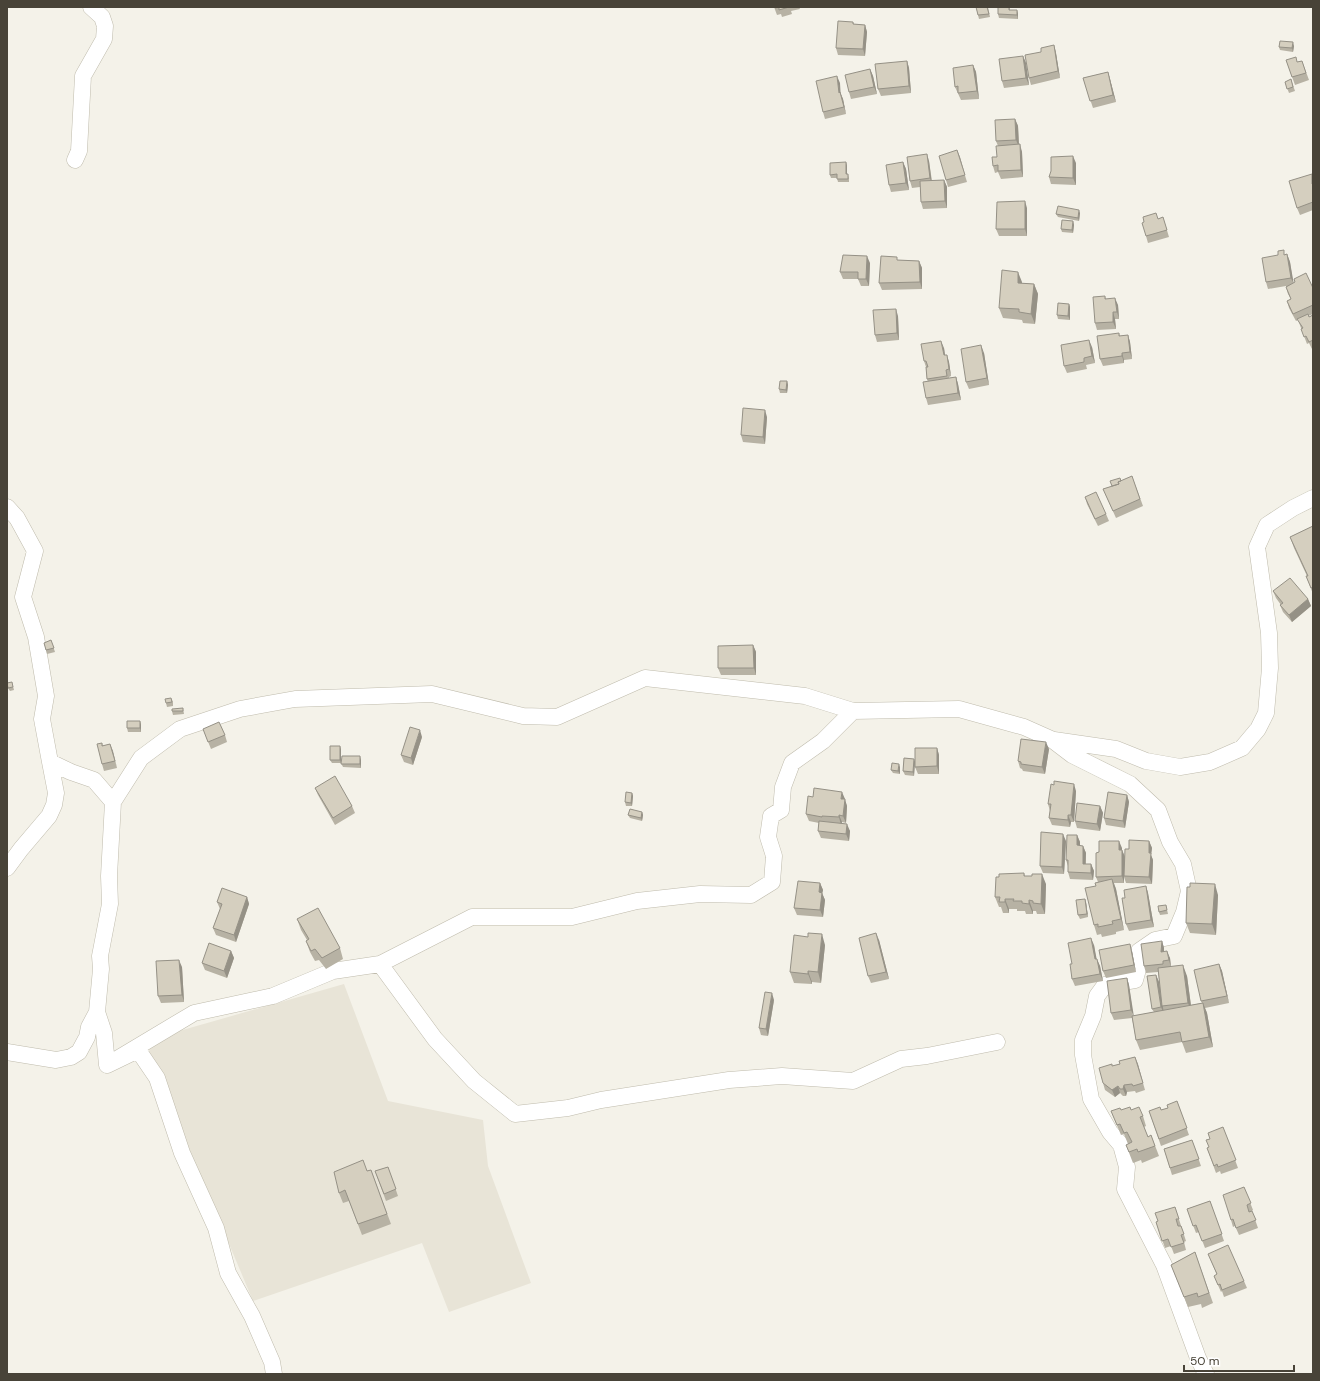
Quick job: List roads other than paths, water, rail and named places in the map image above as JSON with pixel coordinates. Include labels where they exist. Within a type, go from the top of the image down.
[{"type":"street","points":[[76,160],[79,151],[83,76],[104,39],[105,26],[102,17],[91,7]]},
{"type":"street","points":[[1051,739],[1116,749],[1146,761],[1180,766],[1210,762],[1242,748],[1258,729],[1266,713],[1270,668],[1269,633],[1257,547],[1267,525],[1293,508],[1313,498]]},
{"type":"street","points":[[7,507],[17,518],[35,551],[24,597],[36,637],[46,696],[42,718],[56,793],[54,805],[49,816],[20,849],[7,868]]},
{"type":"street","points":[[7,1052],[56,1060],[71,1057],[79,1052],[87,1038],[89,1027],[97,1012],[101,969],[100,956],[110,904],[108,876],[113,802],[141,758],[180,729],[240,709],[295,699],[432,694],[522,716],[558,717],[645,678],[805,696],[853,711],[959,709],[1024,727],[1051,739],[1072,755],[1130,784],[1158,810],[1170,842],[1183,864],[1189,890],[1184,912],[1174,936],[1155,940],[1139,951],[1140,962],[1135,980],[1104,985],[1097,996],[1093,1016],[1083,1040],[1082,1055],[1091,1099],[1110,1132],[1121,1145],[1127,1167],[1125,1189],[1164,1265],[1198,1358],[1206,1374]]},
{"type":"street","points":[[107,1065],[194,1013],[273,996],[333,971],[380,964],[472,916],[572,917],[637,901],[700,894],[751,895],[772,882],[774,856],[768,837],[771,816],[781,810],[783,787],[792,763],[823,741],[853,711]]},
{"type":"street","points":[[50,762],[94,780],[113,802]]},
{"type":"street","points":[[380,964],[435,1039],[474,1081],[515,1114],[568,1108],[616,1097],[729,1080],[782,1076],[853,1080],[901,1060],[997,1042]]},
{"type":"street","points":[[97,1012],[104,1033],[107,1065]]},
{"type":"street","points":[[107,1065],[138,1050],[158,1078],[182,1153],[216,1228],[228,1273],[252,1316],[272,1362],[274,1374]]}]
